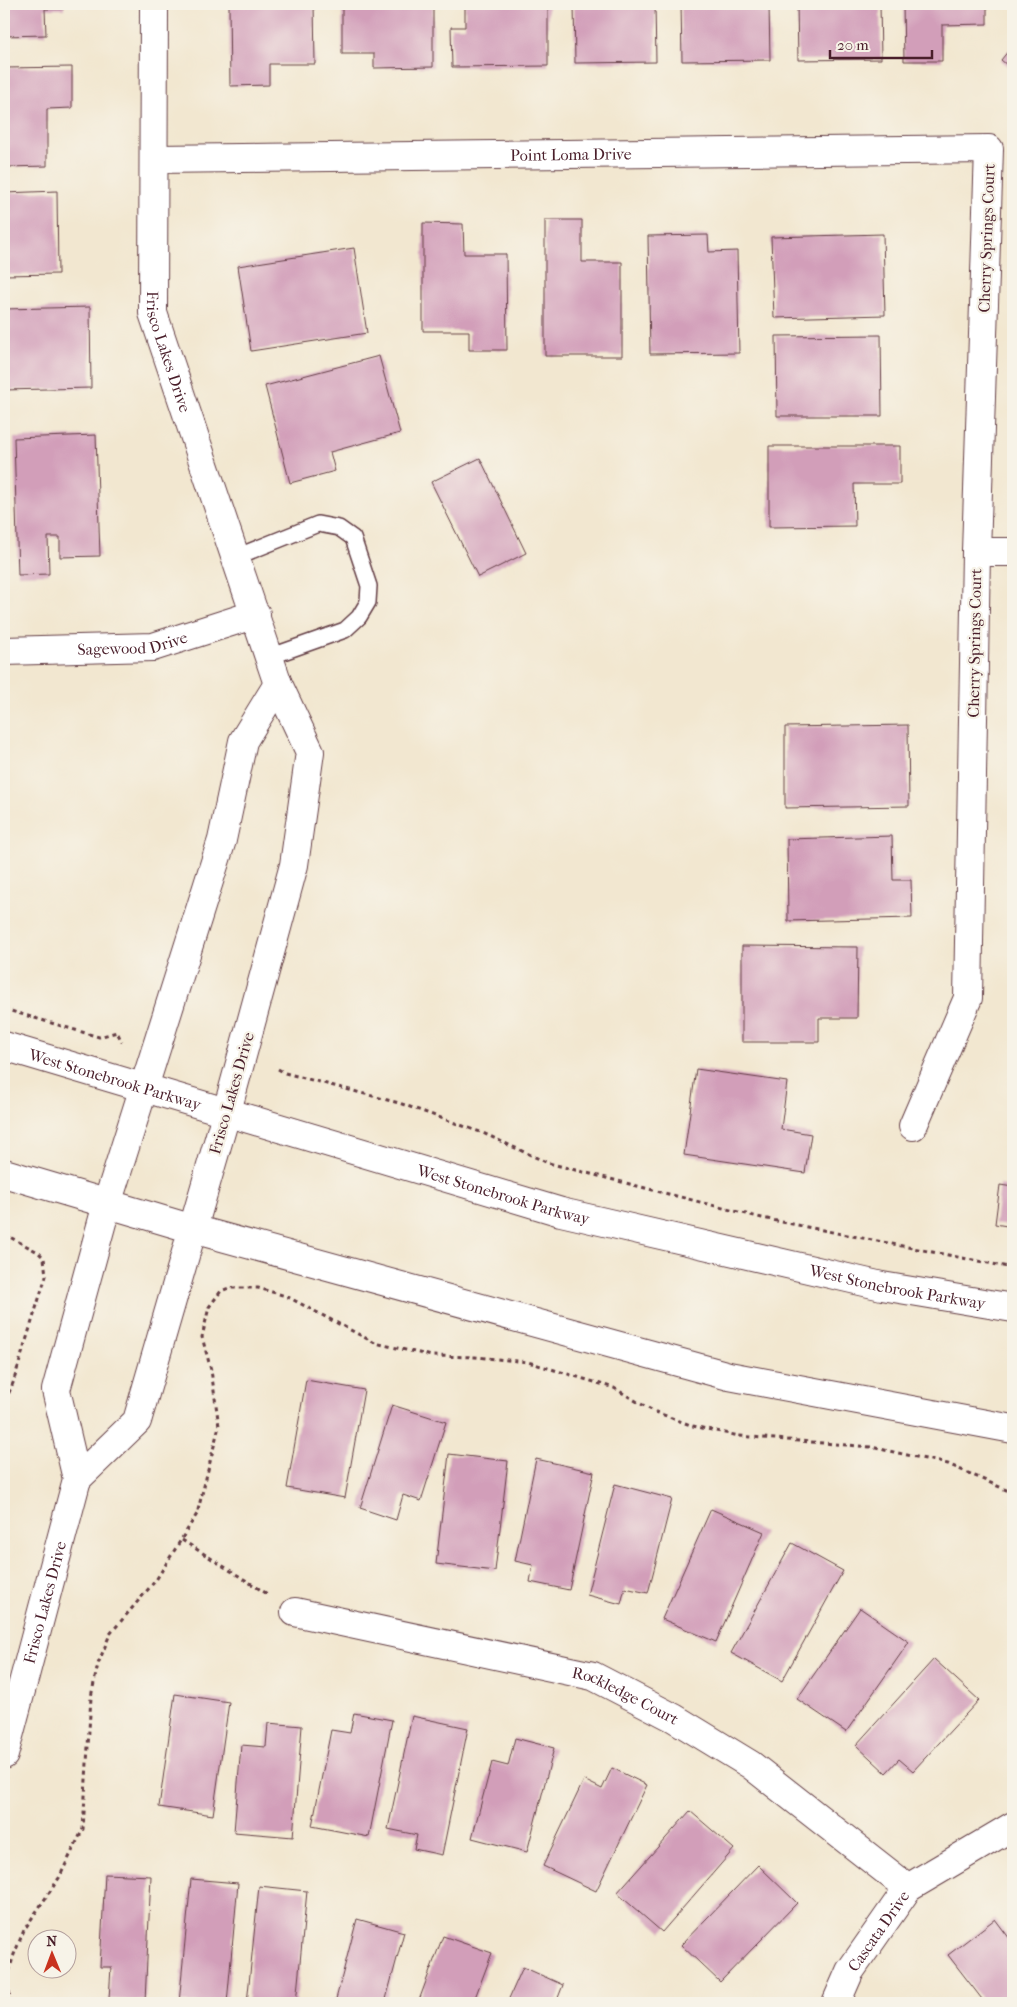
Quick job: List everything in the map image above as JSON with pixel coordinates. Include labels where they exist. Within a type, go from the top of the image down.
[{"type":"street","name":"Frisco Lakes Drive","points":[[76,1480],[137,1421],[227,1111],[294,865],[310,752],[278,684],[256,614],[153,313],[155,159],[154,4]]},
{"type":"street","name":"Point Loma Drive","points":[[155,159],[989,149]]},
{"type":"street","name":"Cherry Springs Court","points":[[913,1126],[968,998],[976,552],[989,149]]},
{"type":"street","points":[[976,552],[1013,552]]},
{"type":"street","name":"Sagewood Drive","points":[[4,651],[153,647],[256,614]]},
{"type":"street","name":"Frisco Lakes Drive","points":[[4,1755],[76,1480],[56,1390],[107,1204],[222,840],[243,741],[278,684]]},
{"type":"street","name":"West Stonebrook Parkway","points":[[4,1046],[562,1212],[882,1286],[1013,1308]]},
{"type":"street","points":[[4,1173],[193,1229],[729,1376],[1013,1430]]},
{"type":"street","name":"Rockledge Court","points":[[295,1612],[593,1676],[674,1718],[751,1765],[908,1888]]},
{"type":"street","name":"Cascata Drive","points":[[836,2003],[850,1971],[908,1888],[1013,1826]]},
{"type":"lane","points":[[236,557],[318,524],[339,528],[353,538],[369,586],[368,602],[359,617],[345,630],[269,657]]},
{"type":"path","points":[[4,1009],[99,1037],[117,1032],[122,1042]]},
{"type":"path","points":[[278,1069],[285,1073],[399,1103],[483,1133],[548,1163],[762,1218],[1013,1268]]},
{"type":"path","points":[[4,1234],[38,1252],[44,1258],[46,1276],[13,1384],[4,1404]]},
{"type":"path","points":[[11,2003],[8,1980],[17,1948],[32,1918],[60,1878],[83,1829],[91,1697],[98,1664],[110,1634],[156,1580],[197,1514],[219,1426],[211,1370],[202,1337],[209,1307],[221,1291],[229,1288],[258,1288],[286,1296],[375,1343],[432,1356],[475,1357],[528,1362],[614,1388],[653,1411],[694,1426],[739,1436],[871,1447],[948,1464],[1013,1493]]},
{"type":"path","points":[[182,1540],[295,1612]]},
{"type":"building","points":[[4,4],[64,4],[64,9],[45,9],[46,35],[4,36]]},
{"type":"building","points":[[229,4],[314,4],[315,64],[269,64],[269,85],[230,86]]},
{"type":"building","points":[[342,4],[433,4],[433,67],[374,68],[374,54],[342,54]]},
{"type":"building","points":[[465,4],[548,4],[548,66],[452,67],[451,27],[465,27]]},
{"type":"building","points":[[574,4],[655,4],[656,62],[575,63]]},
{"type":"building","points":[[681,4],[769,4],[770,60],[682,61]]},
{"type":"building","points":[[797,4],[880,4],[881,59],[798,60]]},
{"type":"building","points":[[903,4],[987,4],[987,24],[942,25],[942,61],[904,61]]},
{"type":"building","points":[[1013,45],[1013,70],[1001,60]]},
{"type":"building","points":[[72,67],[72,108],[47,109],[47,166],[7,167],[6,151],[4,151],[4,68]]},
{"type":"building","points":[[57,191],[58,274],[4,275],[4,193]]},
{"type":"building","points":[[545,220],[582,220],[582,262],[622,262],[622,356],[545,356]]},
{"type":"building","points":[[423,223],[463,224],[464,254],[506,254],[507,350],[469,350],[469,331],[423,331]]},
{"type":"building","points":[[883,234],[885,315],[774,318],[771,237]]},
{"type":"building","points":[[708,235],[709,252],[737,251],[739,353],[650,354],[648,236]]},
{"type":"building","points":[[354,248],[367,333],[251,351],[238,266]]},
{"type":"building","points":[[90,307],[91,388],[4,390],[4,309]]},
{"type":"building","points":[[881,335],[882,416],[777,416],[776,336]]},
{"type":"building","points":[[379,356],[400,433],[330,452],[335,471],[290,483],[265,386]]},
{"type":"building","points":[[96,435],[100,556],[60,557],[60,537],[48,537],[49,574],[18,575],[14,438]]},
{"type":"building","points":[[769,446],[900,446],[900,484],[854,484],[855,526],[769,527]]},
{"type":"building","points":[[480,458],[526,553],[478,577],[431,482]]},
{"type":"building","points":[[908,725],[909,806],[785,808],[785,727]]},
{"type":"building","points":[[892,836],[893,880],[911,880],[912,918],[788,921],[787,839]]},
{"type":"building","points":[[742,946],[858,947],[857,1018],[819,1018],[819,1042],[742,1042]]},
{"type":"building","points":[[696,1069],[787,1082],[781,1129],[811,1134],[805,1173],[684,1155]]},
{"type":"building","points":[[1000,1185],[1013,1187],[1013,1227],[995,1224]]},
{"type":"building","points":[[306,1380],[364,1390],[345,1498],[287,1488]]},
{"type":"building","points":[[392,1405],[446,1422],[421,1501],[403,1495],[396,1520],[360,1508]]},
{"type":"building","points":[[449,1454],[508,1461],[495,1571],[436,1564]]},
{"type":"building","points":[[536,1459],[594,1472],[569,1590],[530,1582],[533,1565],[515,1561]]},
{"type":"building","points":[[615,1484],[672,1499],[648,1593],[625,1588],[621,1604],[587,1595]]},
{"type":"building","points":[[711,1509],[764,1532],[716,1642],[662,1619]]},
{"type":"building","points":[[792,1543],[843,1571],[782,1681],[731,1653]]},
{"type":"building","points":[[860,1608],[909,1642],[846,1732],[797,1699]]},
{"type":"building","points":[[934,1659],[979,1700],[913,1771],[899,1759],[886,1773],[856,1745]]},
{"type":"building","points":[[175,1694],[229,1702],[213,1815],[159,1807]]},
{"type":"building","points":[[354,1713],[392,1720],[369,1837],[312,1826],[331,1730],[350,1733]]},
{"type":"building","points":[[412,1716],[468,1728],[442,1855],[414,1849],[417,1835],[388,1829]]},
{"type":"building","points":[[268,1723],[302,1726],[293,1837],[234,1832],[241,1745],[266,1747]]},
{"type":"building","points":[[515,1738],[554,1748],[527,1852],[472,1838],[492,1762],[508,1766]]},
{"type":"building","points":[[612,1768],[647,1785],[596,1891],[543,1866],[584,1780],[602,1789]]},
{"type":"building","points":[[690,1811],[734,1849],[662,1932],[617,1893]]},
{"type":"building","points":[[758,1865],[797,1903],[720,1982],[681,1945]]},
{"type":"building","points":[[105,1874],[151,1876],[145,2001],[109,1999],[111,1967],[100,1967]]},
{"type":"building","points":[[191,1879],[238,1883],[227,2003],[179,2003]]},
{"type":"building","points":[[259,1886],[307,1891],[296,2003],[247,2003]]},
{"type":"building","points":[[357,1919],[404,1932],[385,2003],[335,2003]]},
{"type":"building","points":[[995,1919],[1013,1943],[1013,2003],[985,2003],[948,1955]]},
{"type":"building","points":[[443,1936],[492,1953],[473,2003],[418,2003]]},
{"type":"building","points":[[523,1967],[563,1985],[556,2003],[507,2003]]}]
